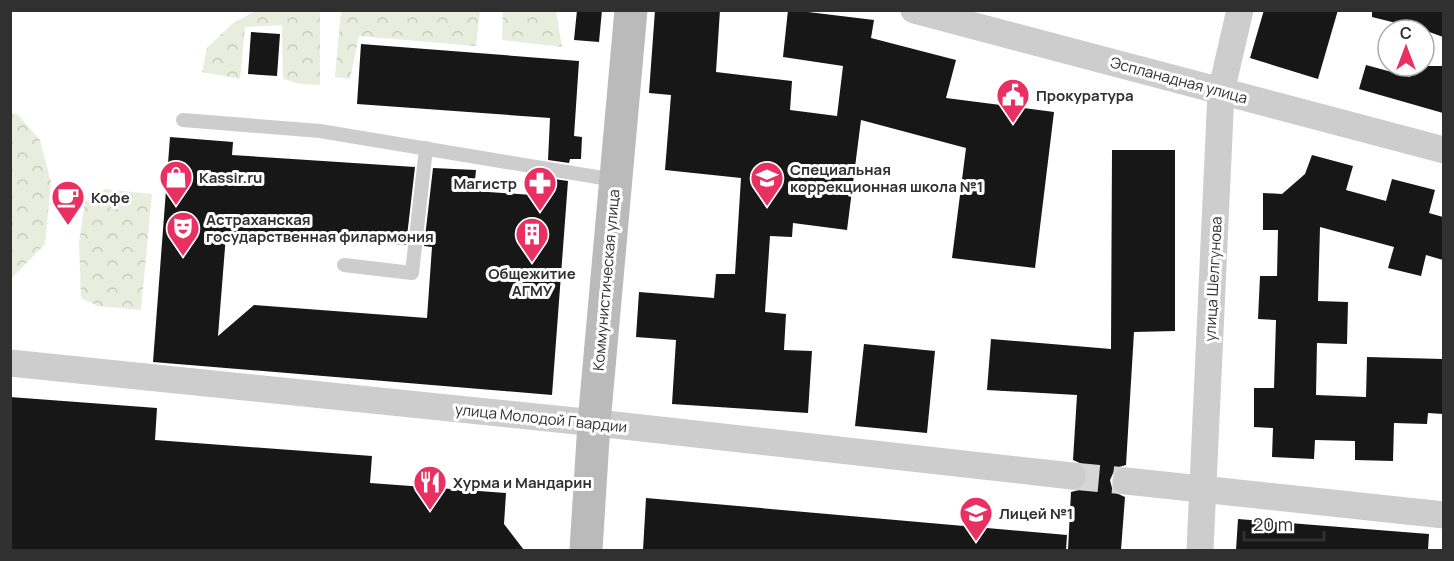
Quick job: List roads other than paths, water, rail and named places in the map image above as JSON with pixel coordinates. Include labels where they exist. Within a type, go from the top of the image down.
[{"type":"main road","name":"Коммунистическая улица","points":[[586,550],[594,423],[631,10]]},
{"type":"street","name":"Эспланадная улица","points":[[914,10],[1443,150]]},
{"type":"street","name":"улица Шелгунова","points":[[1200,550],[1221,92],[1240,10]]},
{"type":"street","name":"улица Молодой Гвардии","points":[[10,363],[594,423],[1072,476]]},
{"type":"street","points":[[1126,481],[1443,515]]},
{"type":"lane","points":[[183,120],[320,131],[615,180]]},
{"type":"lane","points":[[344,264],[412,273],[426,148]]},
{"type":"tunnel","points":[[1072,476],[1126,481]]},
{"type":"place","name":"Прокуратура","points":[[1013,124]]},
{"type":"place","name":"Kassir.ru","points":[[176,206]]},
{"type":"place","name":"Специальная коррекционная школа №1","points":[[767,207]]},
{"type":"place","name":"Магистр","points":[[540,212]]},
{"type":"place","name":"Кофе","points":[[68,226]]},
{"type":"place","name":"Астраханская государственная филармония","points":[[183,257]]},
{"type":"place","name":"Общежитие АГМУ","points":[[532,263]]},
{"type":"place","name":"Хурма и Мандарин","points":[[430,511]]},
{"type":"place","name":"Лицей №1","points":[[976,542]]}]
